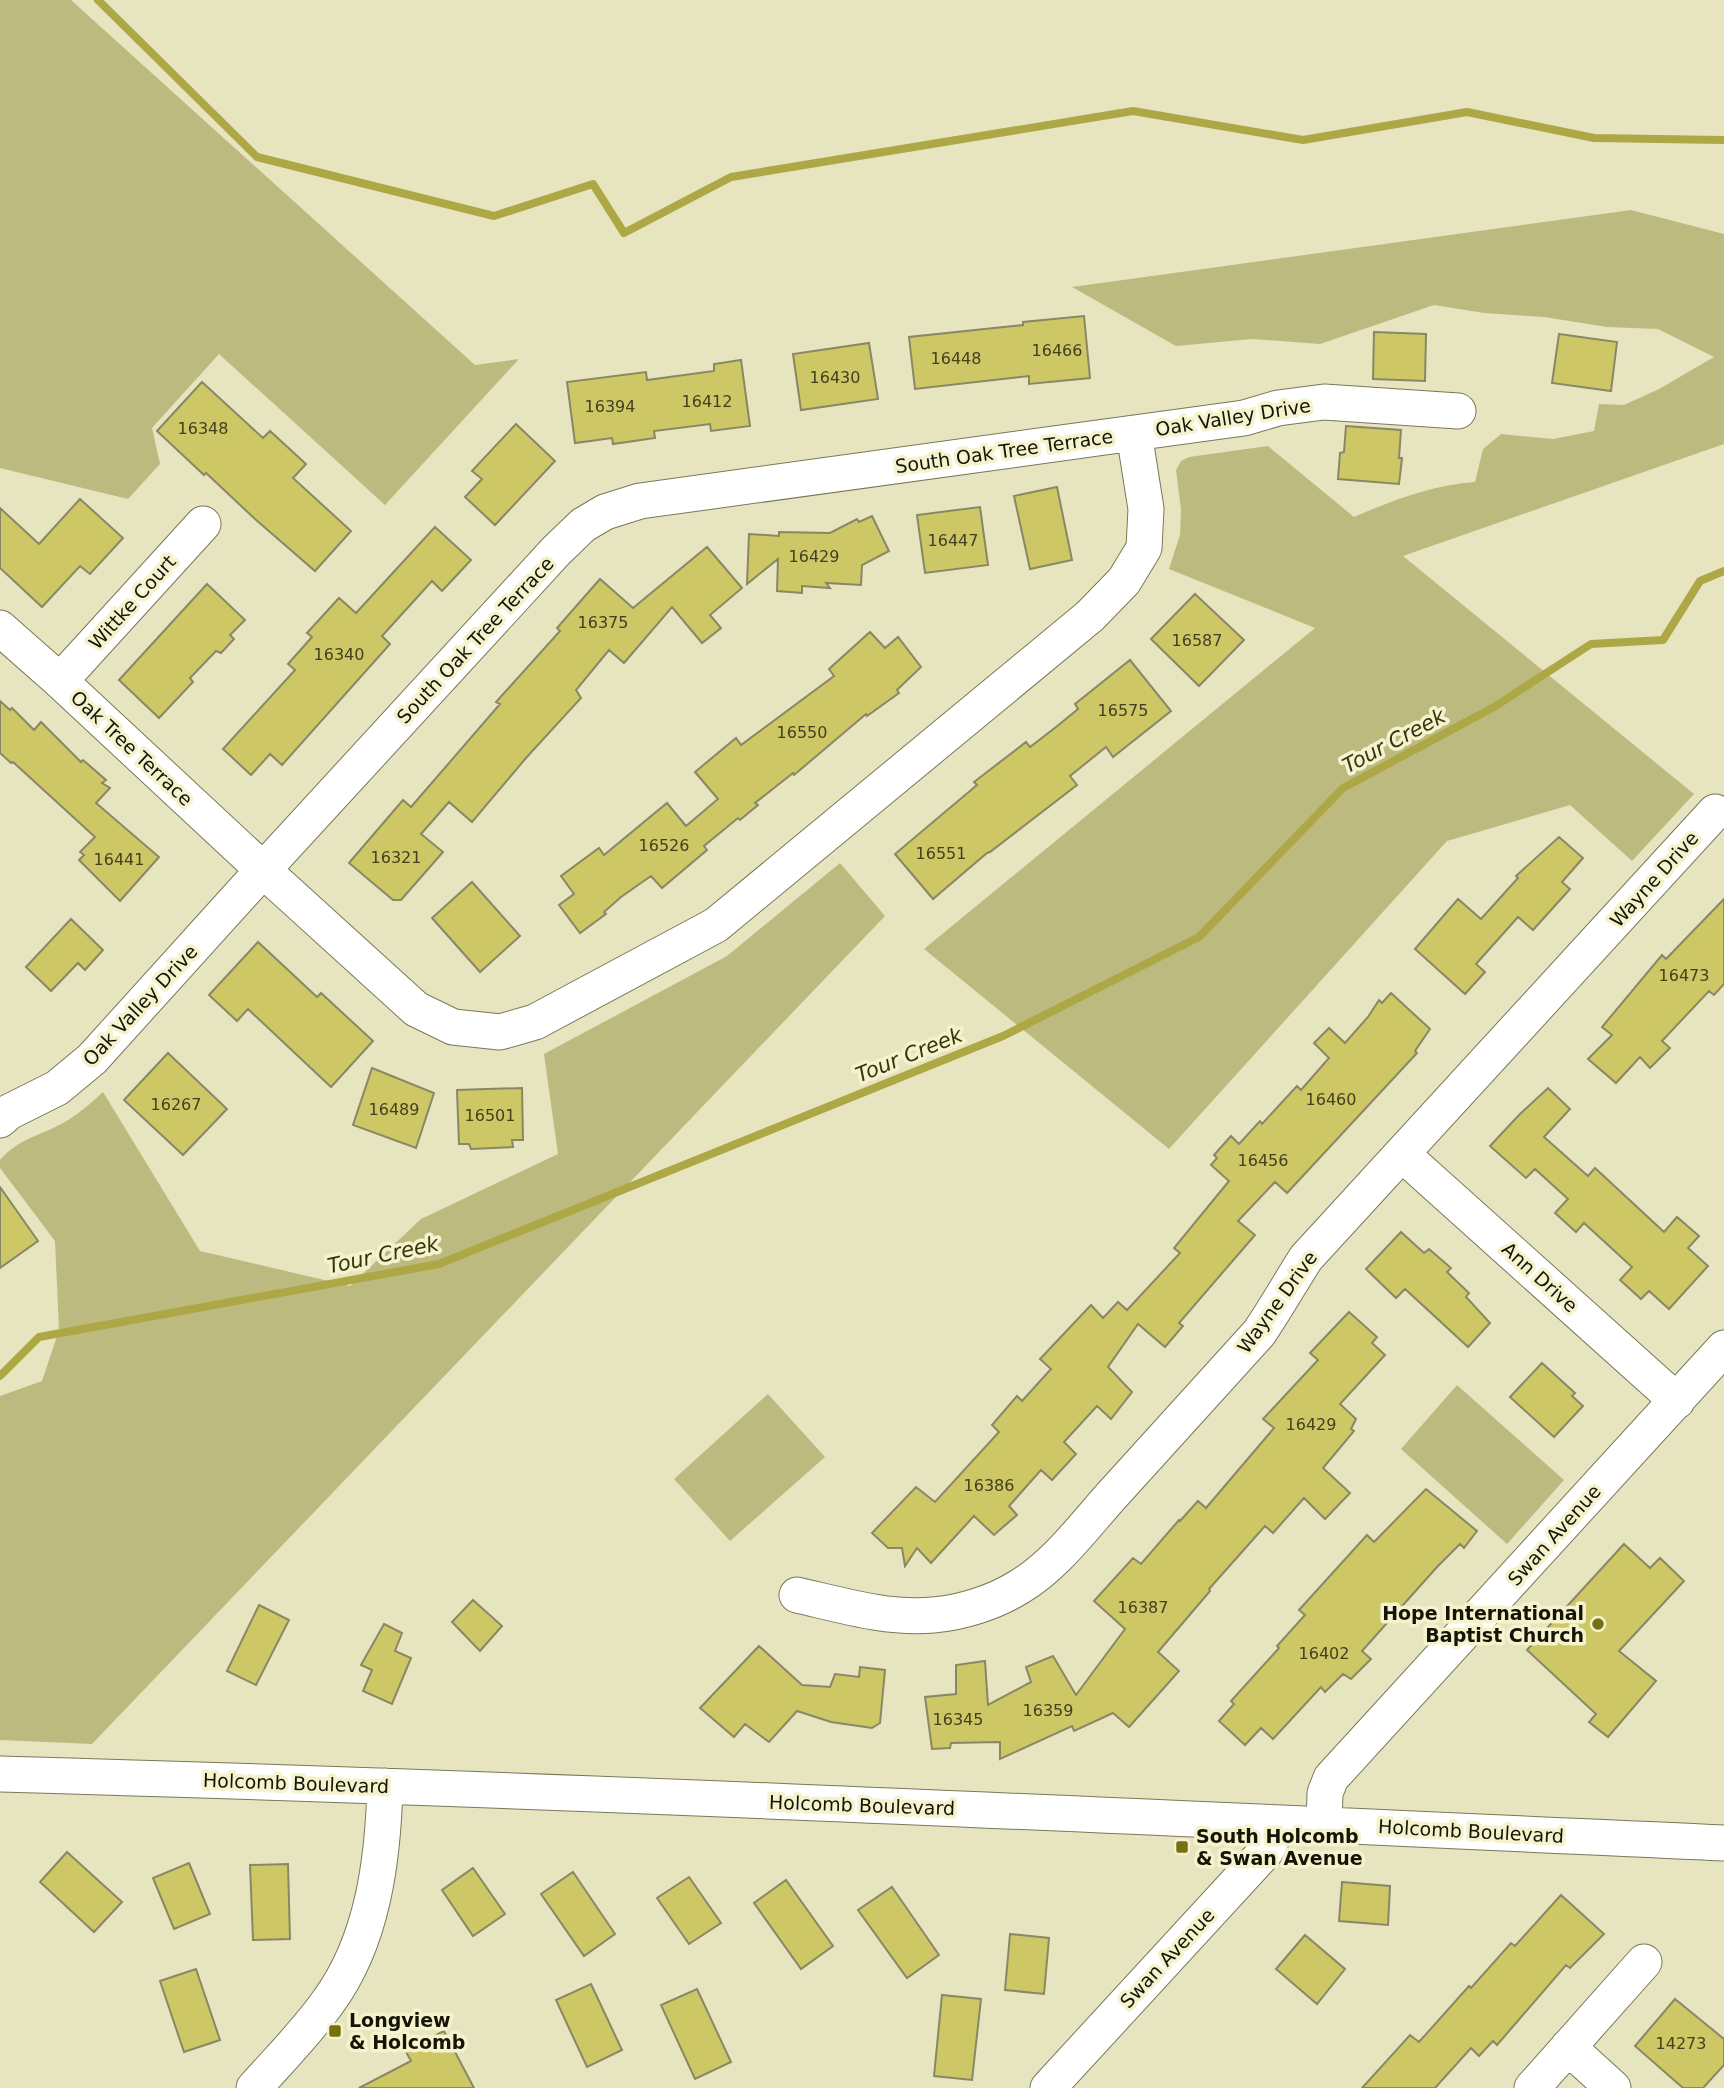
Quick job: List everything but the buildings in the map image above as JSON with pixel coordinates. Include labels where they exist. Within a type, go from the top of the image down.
[{"type":"street","name":"Oak Valley Drive","points":[[1134,433],[1244,418],[1278,408],[1324,402],[1458,411]]},
{"type":"street","name":"South Oak Tree Terrace","points":[[1134,433],[1146,509],[1144,548],[1124,581],[1090,616],[716,925],[535,1022],[500,1032],[453,1027],[416,1009],[263,870],[556,551],[583,525],[606,512],[640,501],[1134,433]]},
{"type":"street","name":"Wittke Court","points":[[60,681],[203,524]]},
{"type":"street","name":"Oak Tree Terrace","points":[[0,628],[263,870]]},
{"type":"street","name":"Wayne Drive","points":[[797,1595],[875,1613],[933,1615],[991,1600],[1018,1588],[1044,1568],[1259,1333],[1306,1258],[1715,812]]},
{"type":"street","name":"Oak Valley Drive","points":[[0,1120],[9,1112],[57,1088],[92,1059],[263,870]]},
{"type":"street","name":"Ann Drive","points":[[1402,1154],[1678,1401]]},
{"type":"street","name":"Swan Avenue","points":[[1324,1825],[1325,1793],[1331,1778],[1724,1348]]},
{"type":"street","name":"Holcomb Boulevard","points":[[0,1774],[385,1786],[1724,1843]]},
{"type":"street","points":[[254,2088],[328,2003],[344,1978],[363,1935],[377,1869],[385,1786]]},
{"type":"street","name":"Swan Avenue","points":[[1048,2088],[1266,1850],[1277,1823]]},
{"type":"street","points":[[1532,2088],[1644,1962]]},
{"type":"street","points":[[1568,2047],[1613,2088]]},
{"type":"shaded area","points":[[0,0],[71,0],[475,365],[519,359],[385,505],[219,354],[152,428],[160,464],[128,499],[0,468]]},
{"type":"shaded area","points":[[1631,210],[1724,234],[1724,444],[1403,556],[1694,794],[1632,861],[1570,805],[1447,841],[1169,1149],[924,949],[1315,628],[1169,569],[1180,535],[1181,510],[1176,470],[1181,461],[1189,457],[1268,446],[1354,517],[1413,494],[1475,482],[1483,449],[1501,434],[1553,439],[1594,431],[1599,404],[1624,405],[1659,389],[1714,357],[1658,329],[1607,327],[1434,305],[1320,344],[1252,339],[1176,346],[1072,287]]},
{"type":"shaded area","points":[[840,863],[885,916],[92,1744],[0,1740],[0,1396],[42,1381],[59,1330],[55,1241],[0,1168],[0,1160],[24,1141],[73,1117],[103,1092],[200,1251],[350,1286],[421,1219],[558,1154],[544,1054],[727,956]]},
{"type":"shaded area","points":[[1457,1385],[1564,1480],[1507,1544],[1401,1449]]},
{"type":"shaded area","points":[[768,1394],[825,1457],[730,1541],[674,1479]]},
{"type":"waterway","points":[[98,0],[257,157],[494,216],[593,184],[624,233],[731,177],[1133,111],[1303,140],[1467,112],[1594,138],[1724,140]]},
{"type":"waterway","name":"Tour Creek","points":[[0,1376],[39,1337],[439,1264],[1003,1036],[1199,937],[1343,788],[1494,707],[1591,644],[1663,640],[1700,581],[1724,571]]},
{"type":"place","name":"Hope International Baptist Church","points":[[1598,1624]]},
{"type":"place","name":"South Holcomb & Swan Avenue","points":[[1182,1847]]},
{"type":"place","name":"Longview & Holcomb","points":[[335,2031]]}]
